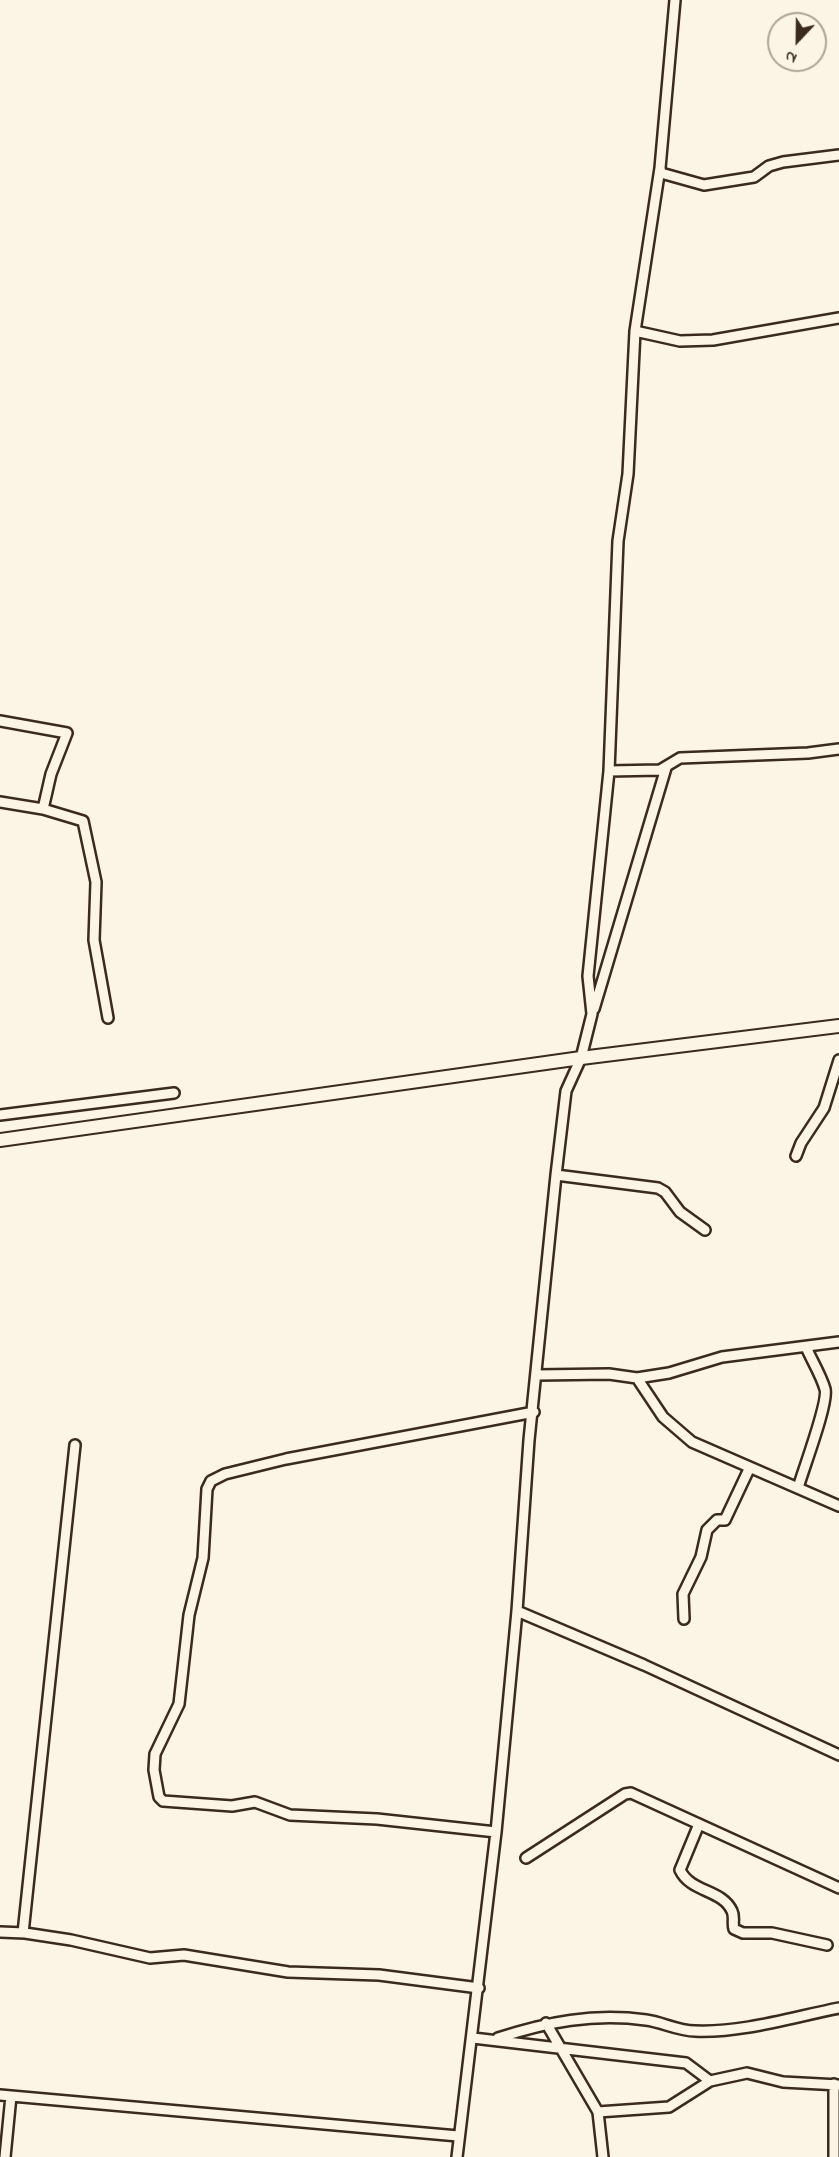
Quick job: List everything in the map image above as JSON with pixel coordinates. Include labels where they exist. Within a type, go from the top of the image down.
[{"type":"street","points":[[592,1014],[588,976],[609,771],[618,541],[628,474],[635,331],[660,168],[675,0]]},
{"type":"street","points":[[660,168],[661,173],[704,185],[754,177],[769,166],[783,162],[839,155]]},
{"type":"street","points":[[635,331],[680,341],[713,340],[839,318]]},
{"type":"street","points":[[0,721],[67,733],[51,774],[43,808]]},
{"type":"street","points":[[609,771],[666,768],[680,758],[808,753],[839,749]]},
{"type":"street","points":[[457,2157],[496,1832],[517,1611],[529,1440],[534,1412],[566,1091],[580,1058],[666,768]]},
{"type":"street","points":[[0,802],[43,808],[83,822],[96,882],[94,940],[108,1018]]},
{"type":"street","points":[[0,1140],[580,1058],[839,1026]]},
{"type":"street","points":[[796,1156],[801,1143],[824,1108],[839,1060]]},
{"type":"street","points":[[0,1115],[174,1093]]},
{"type":"street","points":[[556,1175],[658,1188],[665,1192],[680,1212],[705,1230]]},
{"type":"street","points":[[537,1375],[609,1374],[637,1378],[669,1373],[722,1357],[839,1342]]},
{"type":"street","points":[[798,1488],[820,1421],[826,1392],[806,1347]]},
{"type":"street","points":[[637,1378],[663,1418],[692,1442],[839,1506]]},
{"type":"street","points":[[496,1832],[377,1819],[290,1815],[255,1802],[232,1806],[164,1801],[159,1797],[154,1763],[155,1754],[179,1704],[189,1615],[203,1558],[207,1489],[211,1480],[225,1474],[286,1460],[534,1412]]},
{"type":"street","points":[[23,1933],[75,1445]]},
{"type":"street","points":[[684,1619],[683,1594],[701,1557],[707,1530],[717,1520],[725,1520],[750,1467]]},
{"type":"street","points":[[517,1611],[644,1665],[839,1755]]},
{"type":"street","points":[[526,1858],[625,1794],[631,1793],[839,1888]]},
{"type":"street","points":[[699,1824],[680,1870],[691,1885],[716,1896],[729,1905],[734,1929],[743,1933],[772,1933],[827,1945]]},
{"type":"street","points":[[0,1932],[23,1933],[112,1947],[150,1958],[184,1955],[288,1972],[379,1975],[479,1988]]},
{"type":"street","points":[[493,2040],[546,2023],[581,2017],[648,2020],[694,2031],[762,2024],[839,2008]]},
{"type":"street","points":[[546,2023],[598,2112],[603,2157]]},
{"type":"street","points":[[473,2038],[686,2063],[710,2081]]},
{"type":"street","points":[[598,2112],[669,2107],[710,2081],[747,2073],[783,2082],[836,2085],[834,2157]]},
{"type":"street","points":[[0,2095],[458,2136]]},
{"type":"street","points":[[5,2157],[11,2096]]}]
